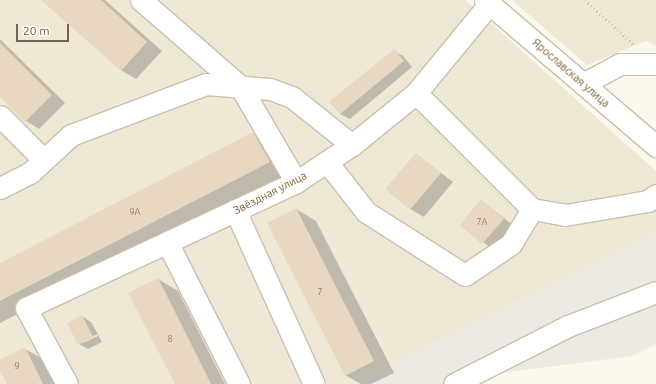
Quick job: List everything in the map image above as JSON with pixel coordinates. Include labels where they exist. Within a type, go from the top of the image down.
[{"type":"street","points":[[141,0],[240,86],[296,182]]},
{"type":"street","name":"Ярославская улица","points":[[487,2],[656,146]]},
{"type":"street","name":"Звёздная улица","points":[[67,384],[26,308],[296,182],[327,162],[352,145],[416,93],[487,2]]},
{"type":"street","points":[[583,84],[620,64],[655,64]]},
{"type":"street","points":[[0,188],[31,172],[71,135],[206,84],[270,89],[292,97],[352,145]]},
{"type":"street","points":[[416,93],[532,209],[565,215],[648,201],[656,195]]},
{"type":"street","points":[[0,116],[44,160]]},
{"type":"street","points":[[327,162],[366,212],[465,275],[511,244],[532,209]]},
{"type":"street","points":[[235,210],[314,384]]},
{"type":"street","points":[[167,242],[239,384]]},
{"type":"street","points":[[454,384],[568,326],[656,292]]},
{"type":"path","points":[[585,0],[655,64]]},
{"type":"shaded area","points":[[0,0],[465,0],[656,171],[656,233],[352,384],[0,384]]},
{"type":"shaded area","points":[[512,0],[656,0],[656,46],[646,41],[587,65]]},
{"type":"shaded area","points":[[656,233],[656,344],[632,356],[501,373],[479,384],[352,384]]},
{"type":"building","points":[[41,0],[101,0],[147,42],[121,71]]},
{"type":"building","points":[[0,43],[52,95],[25,122],[0,97]]},
{"type":"building","points":[[394,49],[404,61],[340,114],[329,102]]},
{"type":"building","points":[[253,132],[270,162],[0,301],[0,263]]},
{"type":"building","points":[[416,153],[441,173],[410,210],[385,189]]},
{"type":"building","points":[[481,199],[504,219],[482,244],[460,225]]},
{"type":"building","points":[[296,208],[374,361],[345,376],[267,223]]},
{"type":"building","points":[[158,278],[211,384],[175,384],[128,293]]},
{"type":"building","points":[[82,315],[93,337],[78,345],[67,323]]},
{"type":"building","points":[[25,347],[43,384],[7,384],[0,371],[0,360]]}]
